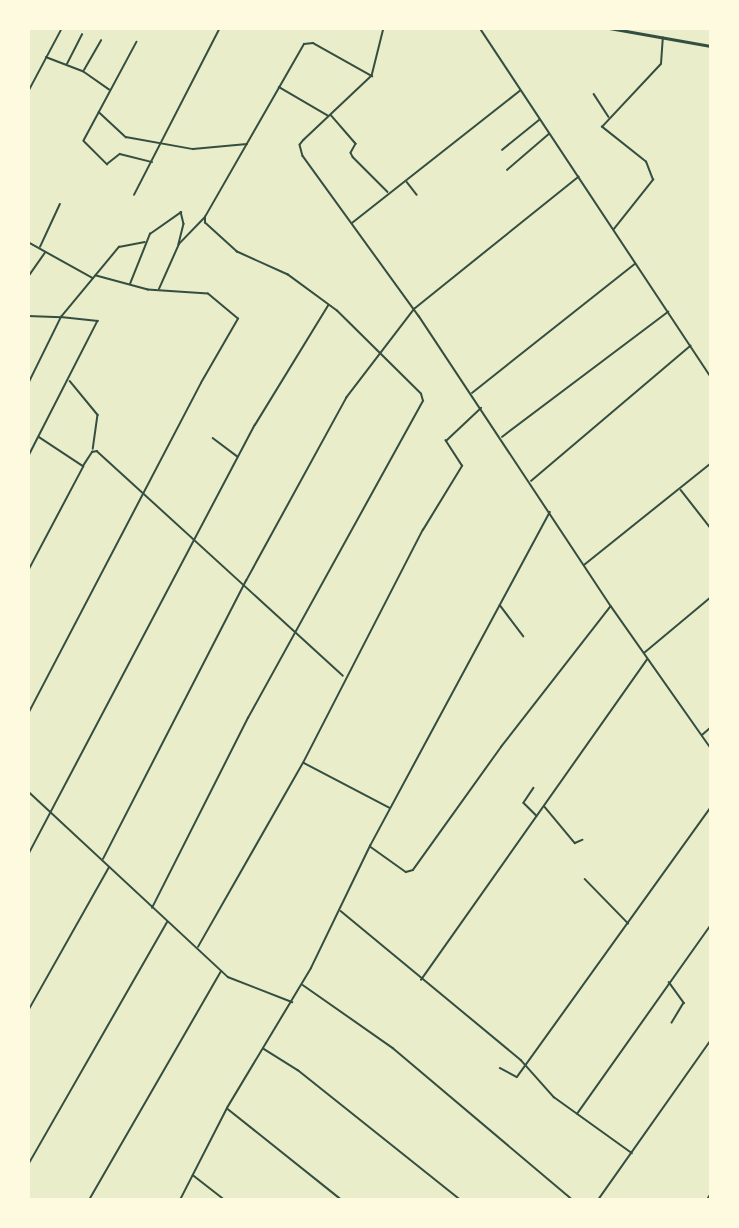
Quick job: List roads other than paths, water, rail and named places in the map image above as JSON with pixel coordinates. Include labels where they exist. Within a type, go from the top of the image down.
[{"type":"highway","points":[[609,28],[711,45]]},
{"type":"street","points":[[28,92],[62,28]]},
{"type":"street","points":[[134,195],[220,28]]},
{"type":"street","points":[[384,28],[372,76],[304,140],[300,151],[414,309],[531,481],[583,566],[647,660],[711,747]]},
{"type":"street","points":[[480,28],[711,376]]},
{"type":"street","points":[[639,28],[640,34]]},
{"type":"street","points":[[67,65],[82,35]]},
{"type":"street","points":[[614,230],[654,180],[646,162],[602,129],[661,64],[663,38]]},
{"type":"street","points":[[83,71],[101,40]]},
{"type":"street","points":[[138,42],[110,89],[84,141],[109,165],[120,154],[152,162]]},
{"type":"street","points":[[179,244],[205,217],[278,87],[308,42],[372,76]]},
{"type":"street","points":[[46,57],[83,71],[110,89]]},
{"type":"street","points":[[278,87],[330,115],[356,142],[353,157],[390,193]]},
{"type":"street","points":[[352,223],[521,91]]},
{"type":"street","points":[[594,94],[610,118]]},
{"type":"street","points":[[99,112],[122,135],[161,144],[198,149],[248,144]]},
{"type":"street","points":[[502,150],[540,119]]},
{"type":"street","points":[[507,170],[549,133]]},
{"type":"street","points":[[103,859],[243,586],[326,434],[380,352],[414,309],[578,177]]},
{"type":"street","points":[[407,182],[417,195]]},
{"type":"street","points":[[39,248],[60,204]]},
{"type":"street","points":[[129,285],[145,242],[154,229],[176,212],[183,216],[182,234],[158,290]]},
{"type":"street","points":[[152,908],[296,632],[423,401],[421,394],[380,352],[329,305],[288,275],[237,252],[216,235],[205,217]]},
{"type":"street","points":[[182,234],[186,237]]},
{"type":"street","points":[[28,242],[95,277],[158,290],[208,294],[238,320],[28,714]]},
{"type":"street","points":[[28,384],[61,317],[121,246],[145,242]]},
{"type":"street","points":[[28,277],[45,252]]},
{"type":"street","points":[[472,394],[636,263]]},
{"type":"street","points":[[28,855],[53,813],[238,457],[329,305]]},
{"type":"street","points":[[501,437],[668,312]]},
{"type":"street","points":[[28,316],[99,322],[28,458]]},
{"type":"street","points":[[531,481],[690,346]]},
{"type":"street","points":[[28,571],[93,450],[98,415],[69,380]]},
{"type":"street","points":[[198,947],[303,763],[344,677],[462,466],[446,441],[481,407]]},
{"type":"street","points":[[39,436],[83,466]]},
{"type":"street","points":[[213,438],[238,457]]},
{"type":"street","points":[[93,450],[143,496],[196,538],[243,586],[344,677]]},
{"type":"street","points":[[583,566],[711,464]]},
{"type":"street","points":[[680,489],[711,527]]},
{"type":"street","points":[[180,1200],[227,1108],[302,984],[340,911],[370,846],[550,512]]},
{"type":"street","points":[[643,653],[711,598]]},
{"type":"street","points":[[500,604],[523,636]]},
{"type":"street","points":[[370,846],[406,872],[413,870],[501,747],[611,606]]},
{"type":"street","points":[[421,980],[472,902],[537,816],[647,660]]},
{"type":"street","points":[[702,736],[711,728]]},
{"type":"street","points":[[303,763],[390,808]]},
{"type":"street","points":[[534,788],[524,803],[537,816]]},
{"type":"street","points":[[28,791],[103,859],[152,908],[237,982],[292,1002]]},
{"type":"street","points":[[544,806],[575,843],[582,840]]},
{"type":"street","points":[[500,1068],[515,1078],[711,808]]},
{"type":"street","points":[[28,1011],[110,866]]},
{"type":"street","points":[[585,879],[628,924]]},
{"type":"street","points":[[340,911],[524,1065],[554,1097],[632,1153]]},
{"type":"street","points":[[28,1165],[167,921]]},
{"type":"street","points":[[577,1114],[668,982],[711,926]]},
{"type":"street","points":[[89,1200],[222,970]]},
{"type":"street","points":[[668,982],[684,1003],[672,1023]]},
{"type":"street","points":[[302,984],[393,1048],[573,1200]]},
{"type":"street","points":[[599,1199],[711,1041]]},
{"type":"street","points":[[264,1048],[298,1070],[461,1200]]},
{"type":"street","points":[[227,1108],[342,1200]]},
{"type":"street","points":[[193,1174],[225,1200]]},
{"type":"street","points":[[707,1200],[711,1195]]}]
